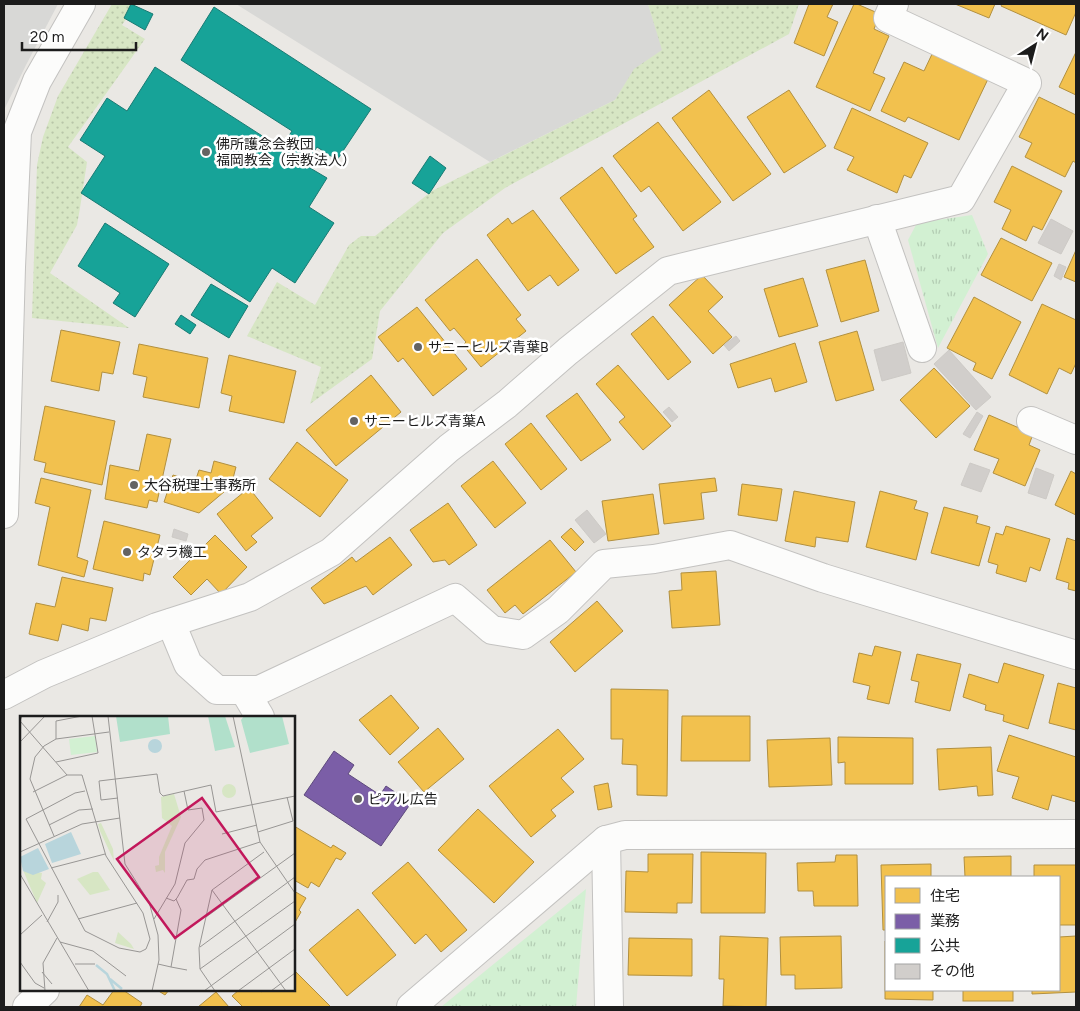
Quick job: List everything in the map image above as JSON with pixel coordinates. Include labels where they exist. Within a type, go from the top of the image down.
[{"type":"street","points":[[4,514],[16,132],[37,81],[81,4]]},
{"type":"street","points":[[4,695],[44,674],[157,627],[250,597],[331,552],[449,448],[507,404],[568,351],[668,271],[961,199],[1027,83],[888,18],[894,4]]},
{"type":"street","points":[[877,219],[922,348]]},
{"type":"street","points":[[1031,421],[1076,440]]},
{"type":"street","points":[[171,623],[188,664],[217,690],[259,690],[455,598],[492,630],[523,634],[558,610],[604,564],[654,559],[730,545],[823,578],[1076,654]]},
{"type":"street","points":[[244,690],[259,716]]},
{"type":"street","points":[[411,1007],[606,840],[625,835],[1076,834]]},
{"type":"street","points":[[606,840],[609,1007]]},
{"type":"street","points":[[27,1007],[44,991]]},
{"type":"shaded area","points":[[4,4],[58,4],[4,110]]},
{"type":"shaded area","points":[[236,4],[648,4],[663,50],[635,69],[615,100],[490,162]]},
{"type":"green space","points":[[112,4],[136,4],[122,25],[145,39],[68,147],[87,162],[77,225],[50,273],[129,328],[32,318],[37,165],[43,137],[58,96]]},
{"type":"green space","points":[[648,4],[799,4],[789,34],[505,188],[443,233],[380,311],[372,359],[310,404],[321,367],[247,336],[277,282],[315,305],[349,245],[361,236],[375,236],[432,191],[615,100],[634,69],[662,50]]},
{"type":"green space","points":[[972,215],[988,254],[938,348],[908,240],[917,223]]},
{"type":"green space","points":[[586,889],[576,1007],[441,1007]]},
{"type":"building: 住宅","points":[[809,4],[833,4],[827,17],[838,22],[824,56],[794,43]]},
{"type":"building: 住宅","points":[[854,4],[880,14],[874,29],[889,36],[873,73],[885,78],[870,111],[816,87]]},
{"type":"building: 住宅","points":[[955,4],[995,4],[989,18]]},
{"type":"building: 住宅","points":[[1002,4],[1076,4],[1076,12],[1066,35],[1001,6]]},
{"type":"building: 住宅","points":[[933,52],[988,79],[959,140],[908,117],[905,122],[881,111],[904,62],[924,71]]},
{"type":"building: 住宅","points":[[1076,52],[1076,95],[1059,87]]},
{"type":"building: 住宅","points":[[709,90],[771,174],[733,201],[672,118]]},
{"type":"building: 住宅","points":[[789,90],[826,146],[784,173],[747,117]]},
{"type":"building: 住宅","points":[[1039,97],[1076,115],[1076,163],[1073,161],[1065,177],[1025,157],[1032,143],[1019,137]]},
{"type":"building: 住宅","points":[[852,108],[928,143],[911,178],[904,175],[897,193],[847,170],[854,157],[834,148]]},
{"type":"building: 住宅","points":[[658,122],[721,202],[683,231],[649,186],[641,192],[613,156]]},
{"type":"building: 住宅","points":[[1012,166],[1062,191],[1042,230],[1033,226],[1026,241],[1002,229],[1011,210],[994,202]]},
{"type":"building: 住宅","points":[[602,167],[637,216],[633,219],[654,247],[616,274],[560,198]]},
{"type":"building: 住宅","points":[[533,210],[579,270],[558,286],[550,275],[528,291],[487,235],[508,218],[512,224]]},
{"type":"building: 住宅","points":[[1001,238],[1052,263],[1032,301],[981,275]]},
{"type":"building: 住宅","points":[[1076,250],[1076,282],[1064,277]]},
{"type":"building: 住宅","points":[[477,259],[521,315],[516,319],[526,331],[481,367],[463,345],[466,342],[454,328],[450,331],[425,300]]},
{"type":"building: 住宅","points":[[865,260],[879,311],[841,322],[826,270]]},
{"type":"building: 住宅","points":[[702,275],[723,297],[708,311],[732,337],[713,354],[669,305]]},
{"type":"building: 住宅","points":[[803,278],[818,326],[779,337],[764,289]]},
{"type":"building: 住宅","points":[[974,297],[1021,322],[992,379],[973,370],[976,363],[947,348]]},
{"type":"building: 住宅","points":[[1042,304],[1076,320],[1076,363],[1071,374],[1059,368],[1047,394],[1009,375]]},
{"type":"building: 住宅","name":"サニーヒルズ青葉B","points":[[417,307],[467,369],[433,396],[403,358],[398,362],[378,337]]},
{"type":"building: 住宅","points":[[653,316],[691,362],[668,380],[631,334]]},
{"type":"building: 住宅","points":[[61,330],[120,342],[113,374],[102,372],[99,391],[51,381]]},
{"type":"building: 住宅","points":[[857,331],[874,390],[836,401],[819,342]]},
{"type":"building: 住宅","points":[[795,343],[807,382],[775,392],[771,378],[738,388],[730,364]]},
{"type":"building: 住宅","points":[[139,344],[208,358],[199,408],[143,397],[147,377],[133,374]]},
{"type":"building: 住宅","points":[[229,355],[296,371],[284,423],[229,411],[232,396],[221,393]]},
{"type":"building: 住宅","points":[[618,365],[671,426],[643,450],[619,422],[625,417],[596,384]]},
{"type":"building: 住宅","points":[[934,368],[970,406],[936,438],[900,400]]},
{"type":"building: 住宅","name":"サニーヒルズ青葉A","points":[[371,375],[401,412],[336,466],[306,430]]},
{"type":"building: 住宅","points":[[577,393],[611,440],[581,461],[546,416]]},
{"type":"building: 住宅","points":[[45,406],[115,421],[102,485],[44,472],[46,463],[34,460]]},
{"type":"building: 住宅","points":[[989,415],[1033,434],[1029,445],[1040,450],[1025,486],[993,473],[999,459],[974,450]]},
{"type":"building: 住宅","points":[[531,423],[567,469],[541,490],[505,444]]},
{"type":"building: 住宅","name":"大谷税理士事務所","points":[[147,434],[171,439],[157,502],[149,500],[147,508],[105,499],[110,465],[139,471]]},
{"type":"building: 住宅","points":[[297,442],[348,480],[320,517],[269,479]]},
{"type":"building: 住宅","points":[[214,461],[236,467],[231,486],[199,513],[164,502],[173,475],[195,482],[199,470],[211,473]]},
{"type":"building: 住宅","points":[[493,461],[526,503],[495,528],[461,486]]},
{"type":"building: 住宅","points":[[1071,471],[1076,474],[1076,515],[1055,505]]},
{"type":"building: 住宅","points":[[41,478],[91,490],[77,557],[88,561],[84,577],[38,565],[50,507],[35,503]]},
{"type":"building: 住宅","points":[[715,478],[717,491],[701,493],[704,519],[664,524],[659,484]]},
{"type":"building: 住宅","points":[[742,484],[782,489],[777,521],[738,515]]},
{"type":"building: 住宅","points":[[249,488],[273,518],[251,536],[257,542],[246,551],[217,514]]},
{"type":"building: 住宅","points":[[794,491],[855,502],[848,542],[816,537],[815,547],[785,541]]},
{"type":"building: 住宅","points":[[880,491],[917,501],[914,509],[928,513],[916,560],[866,547]]},
{"type":"building: 住宅","points":[[653,494],[659,534],[608,541],[602,501]]},
{"type":"building: 住宅","points":[[448,503],[477,545],[449,565],[445,560],[433,562],[410,530]]},
{"type":"building: 住宅","points":[[944,507],[978,516],[976,523],[990,527],[979,566],[931,553]]},
{"type":"building: 住宅","name":"タタラ機工","points":[[104,521],[160,535],[150,575],[144,573],[143,581],[93,569]]},
{"type":"building: 住宅","points":[[1006,526],[1050,539],[1040,571],[1030,567],[1026,582],[996,573],[998,565],[988,562],[996,533],[1003,535]]},
{"type":"building: 住宅","points":[[571,528],[584,542],[575,551],[561,537]]},
{"type":"building: 住宅","points":[[215,535],[247,567],[221,594],[207,579],[191,595],[173,577]]},
{"type":"building: 住宅","points":[[390,537],[412,565],[373,595],[366,586],[324,604],[311,588],[352,557],[356,562]]},
{"type":"building: 住宅","points":[[1067,538],[1076,541],[1076,591],[1068,589],[1069,583],[1056,579]]},
{"type":"building: 住宅","points":[[550,540],[576,572],[523,614],[515,605],[505,613],[487,590]]},
{"type":"building: 住宅","points":[[716,571],[720,625],[672,628],[669,591],[682,590],[681,573]]},
{"type":"building: 住宅","points":[[62,577],[113,588],[106,621],[90,618],[88,631],[62,624],[58,641],[29,634],[36,603],[55,607]]},
{"type":"building: 住宅","points":[[597,601],[623,631],[575,672],[550,642]]},
{"type":"building: 住宅","points":[[875,646],[901,652],[889,704],[867,699],[870,686],[853,682],[859,653],[872,656]]},
{"type":"building: 住宅","points":[[917,654],[961,664],[950,711],[915,702],[919,682],[911,680]]},
{"type":"building: 住宅","points":[[1004,663],[1044,675],[1028,729],[1003,721],[1004,715],[985,710],[986,705],[963,697],[969,674],[998,683]]},
{"type":"building: 住宅","points":[[1058,683],[1076,688],[1076,730],[1049,723]]},
{"type":"building: 住宅","points":[[611,689],[668,690],[667,796],[637,795],[637,765],[622,764],[623,739],[611,739]]},
{"type":"building: 住宅","points":[[391,695],[419,728],[390,755],[359,720]]},
{"type":"building: 住宅","points":[[682,716],[750,716],[750,761],[681,761]]},
{"type":"building: 住宅","points":[[438,728],[464,759],[424,792],[398,762]]},
{"type":"building: 住宅","points":[[558,729],[584,759],[561,778],[574,792],[551,810],[556,816],[531,837],[489,786]]},
{"type":"building: 住宅","points":[[1009,735],[1076,757],[1076,802],[1052,795],[1048,810],[1012,798],[1019,777],[997,771]]},
{"type":"building: 住宅","points":[[838,737],[913,738],[913,784],[845,784],[845,762],[838,763]]},
{"type":"building: 住宅","points":[[830,738],[832,785],[769,787],[767,740]]},
{"type":"building: 住宅","points":[[991,747],[993,795],[978,796],[977,786],[939,790],[937,749]]},
{"type":"building: 住宅","points":[[608,783],[612,807],[598,810],[594,786]]},
{"type":"building: 住宅","points":[[478,809],[534,862],[494,903],[438,850]]},
{"type":"building: 住宅","points":[[295,827],[331,848],[333,845],[346,853],[341,860],[336,858],[319,887],[311,882],[308,888],[295,881]]},
{"type":"building: 住宅","points":[[701,852],[766,853],[765,913],[701,913]]},
{"type":"building: 住宅","points":[[648,854],[693,854],[692,903],[677,903],[677,913],[625,912],[626,871],[648,872]]},
{"type":"building: 住宅","points":[[836,855],[857,855],[858,906],[814,906],[813,891],[798,891],[797,863],[835,862]]},
{"type":"building: 住宅","points":[[1011,856],[1011,876],[965,876],[964,857]]},
{"type":"building: 住宅","points":[[408,862],[467,930],[441,952],[426,934],[415,944],[372,893]]},
{"type":"building: 住宅","points":[[931,864],[931,876],[885,876],[885,930],[883,930],[881,865]]},
{"type":"building: 住宅","points":[[1034,865],[1076,865],[1076,925],[1060,925],[1060,876],[1034,876]]},
{"type":"building: 住宅","points":[[295,892],[306,898],[299,910],[301,912],[295,922]]},
{"type":"building: 住宅","points":[[358,909],[396,955],[347,996],[309,950]]},
{"type":"building: 住宅","points":[[720,936],[768,938],[766,1007],[723,1006],[724,979],[719,979]]},
{"type":"building: 住宅","points":[[841,936],[842,988],[795,989],[795,975],[781,975],[780,937]]},
{"type":"building: 住宅","points":[[1076,936],[1076,992],[1032,994],[1032,991],[1060,991],[1060,937]]},
{"type":"building: 住宅","points":[[629,938],[692,939],[692,976],[628,975]]},
{"type":"building: 住宅","points":[[295,971],[331,1007],[243,1007],[232,996],[238,991],[295,991]]},
{"type":"building: 住宅","points":[[113,991],[124,991],[142,1003],[140,1007],[79,1007],[87,995],[103,1005]]},
{"type":"building: 住宅","points":[[159,991],[168,991],[165,995]]},
{"type":"building: 住宅","points":[[885,991],[933,991],[933,1000],[885,999]]},
{"type":"building: 住宅","points":[[963,991],[1013,991],[1013,1001],[963,1001]]},
{"type":"building: 住宅","points":[[216,992],[229,1007],[198,1007]]},
{"type":"building: 業務","name":"ピアル広告","points":[[334,751],[354,765],[348,774],[380,795],[386,786],[411,803],[381,846],[304,795]]},
{"type":"building: 公共","points":[[131,4],[153,14],[145,30],[124,18]]},
{"type":"building: 公共","name":"佛所護念会教団 福岡教会（宗教法人）","points":[[214,7],[371,109],[337,160],[317,147],[305,165],[327,178],[309,207],[334,223],[295,283],[272,268],[250,302],[81,193],[105,156],[80,140],[107,98],[127,111],[155,67],[281,148],[292,131],[181,60]]},
{"type":"building: 公共","points":[[430,156],[446,168],[429,194],[412,183]]},
{"type":"building: 公共","points":[[105,223],[169,264],[135,317],[113,303],[120,293],[78,266]]},
{"type":"building: 公共","points":[[211,284],[248,306],[229,338],[191,315]]},
{"type":"building: 公共","points":[[181,315],[196,325],[190,334],[175,324]]},
{"type":"building: その他","points":[[1051,219],[1073,231],[1061,254],[1038,243]]},
{"type":"building: その他","points":[[1059,264],[1066,267],[1061,280],[1054,276]]},
{"type":"building: その他","points":[[736,336],[740,341],[729,351],[724,345]]},
{"type":"building: その他","points":[[903,342],[911,373],[882,381],[874,350]]},
{"type":"building: その他","points":[[949,350],[991,397],[976,410],[934,364]]},
{"type":"building: その他","points":[[669,407],[678,417],[672,422],[663,412]]},
{"type":"building: その他","points":[[977,412],[983,416],[970,438],[963,434]]},
{"type":"building: その他","points":[[970,463],[990,470],[981,492],[961,485]]},
{"type":"building: その他","points":[[1036,468],[1054,475],[1046,499],[1028,493]]},
{"type":"building: その他","points":[[587,510],[606,534],[594,543],[575,520]]},
{"type":"building: その他","points":[[174,529],[188,534],[186,541],[172,537]]},
{"type":"place","name":"佛所護念会教団 福岡教会（宗教法人）","points":[[206,152]]},
{"type":"place","name":"サニーヒルズ青葉B","points":[[418,347]]},
{"type":"place","name":"サニーヒルズ青葉A","points":[[354,421]]},
{"type":"place","name":"大谷税理士事務所","points":[[134,485]]},
{"type":"place","name":"タタラ機工","points":[[127,552]]},
{"type":"place","name":"ピアル広告","points":[[358,799]]}]
